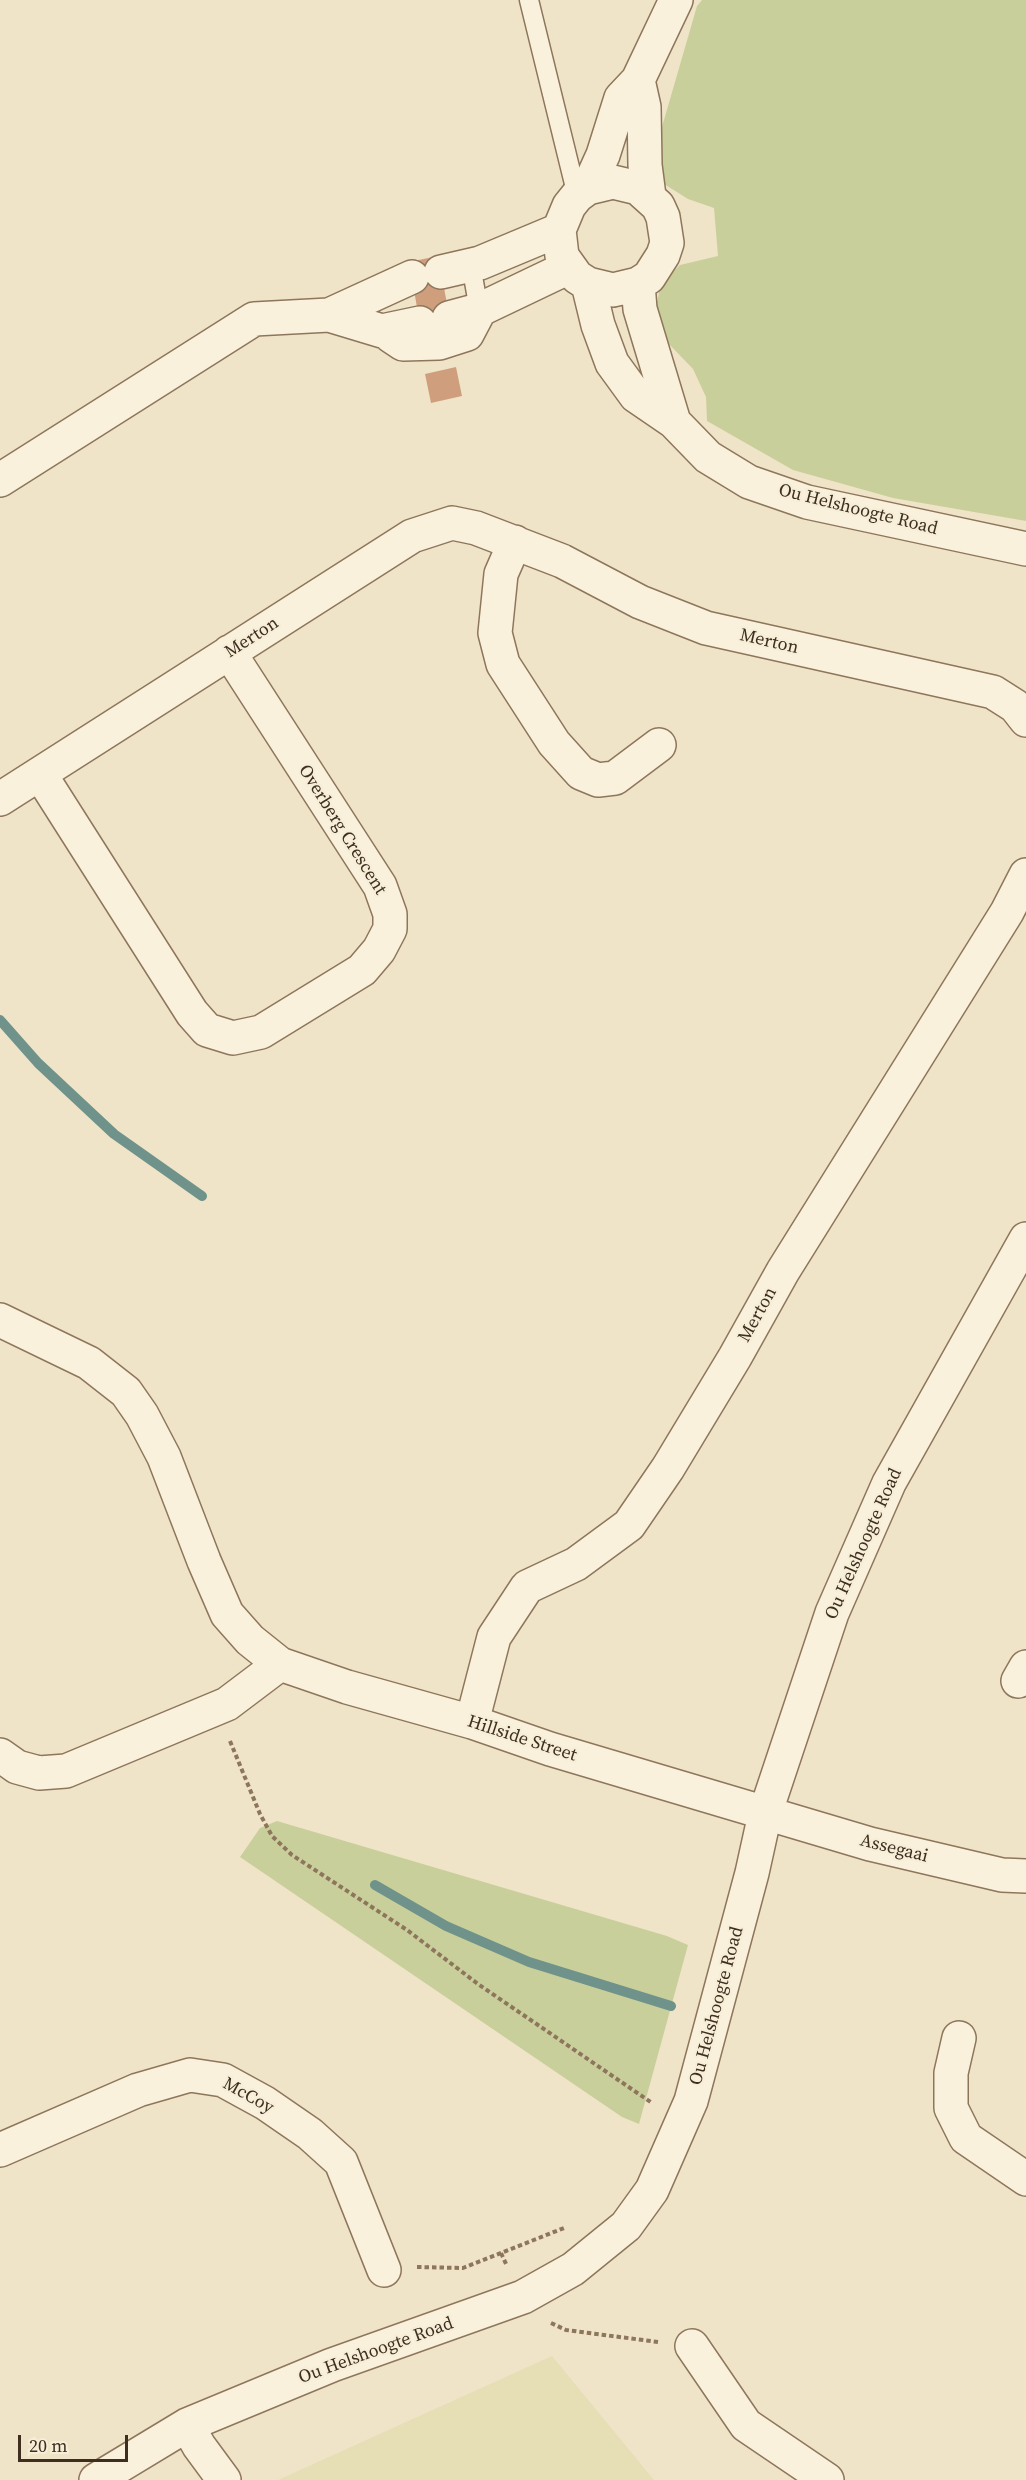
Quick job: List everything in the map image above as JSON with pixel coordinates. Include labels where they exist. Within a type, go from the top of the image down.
[{"type":"street","points":[[0,480],[254,319],[329,315],[441,271],[559,230],[562,217],[582,192],[603,155],[621,98],[638,80],[676,0]]},
{"type":"street","points":[[638,80],[644,106],[645,165],[649,196]]},
{"type":"street","points":[[382,331],[450,317],[578,276],[613,290],[638,284],[649,277],[657,267],[667,243],[663,217],[658,206],[649,196],[626,184],[607,183],[582,192]]},
{"type":"street","name":"Ou Helshoogte Road","points":[[559,230],[559,243],[578,276],[612,363],[636,396],[674,422],[708,457],[749,482],[807,502],[1026,549]]},
{"type":"street","name":"Ou Helshoogte Road","points":[[638,284],[640,309],[674,422]]},
{"type":"street","points":[[329,315],[382,331],[403,344],[439,343],[467,334],[450,317]]},
{"type":"street","name":"Merton","points":[[0,799],[412,536],[452,523],[476,528],[562,561],[640,602],[706,628],[993,692],[1014,706],[1026,720]]},
{"type":"street","points":[[515,542],[501,574],[495,633],[503,664],[554,743],[581,773],[598,780],[615,778],[659,745]]},
{"type":"street","name":"Overberg Crescent","points":[[40,774],[192,1013],[207,1030],[233,1038],[261,1032],[362,970],[379,950],[390,929],[390,914],[380,886],[229,652]]},
{"type":"street","name":"Merton","points":[[472,1722],[494,1637],[507,1617],[527,1587],[576,1564],[629,1525],[668,1468],[735,1357],[783,1271],[1007,912],[1026,875]]},
{"type":"street","name":"Ou Helshoogte Road","points":[[96,2480],[187,2425],[332,2365],[523,2297],[573,2269],[626,2226],[652,2190],[691,2101],[752,1873],[765,1814],[832,1612],[889,1483],[1026,1239]]},
{"type":"street","name":"Hillside Street","points":[[0,1320],[89,1363],[126,1392],[142,1415],[164,1457],[227,1614],[250,1640],[280,1664],[347,1687],[472,1722],[550,1749],[765,1814]]},
{"type":"street","points":[[0,1755],[17,1767],[39,1773],[66,1771],[227,1704],[280,1664]]},
{"type":"street","name":"Assegaai","points":[[765,1814],[870,1844],[1002,1875],[1026,1876]]},
{"type":"street","points":[[959,2038],[951,2073],[951,2108],[966,2138],[1026,2179]]},
{"type":"street","name":"McCoy","points":[[0,2150],[138,2090],[190,2075],[223,2080],[265,2103],[310,2134],[341,2163],[384,2270]]},
{"type":"street","points":[[692,2346],[746,2425],[827,2480]]},
{"type":"street","points":[[187,2425],[224,2480]]},
{"type":"lane","points":[[529,0],[562,129],[582,192]]},
{"type":"lane","points":[[441,271],[450,317]]},
{"type":"path","points":[[214,1709],[260,1814],[272,1836],[292,1855],[407,1930],[478,1984],[655,2105]]},
{"type":"path","points":[[384,2270],[425,2266],[463,2268],[572,2224]]},
{"type":"path","points":[[541,2320],[566,2330],[692,2346]]},
{"type":"shaded area","points":[[552,2356],[654,2480],[278,2480]]},
{"type":"green space","points":[[702,0],[1026,0],[1026,521],[893,498],[793,470],[707,421],[706,397],[693,369],[666,341],[655,312],[661,283],[680,265],[718,256],[714,208],[688,199],[664,184],[655,151],[697,6]]},
{"type":"green space","points":[[277,1821],[667,1936],[688,1945],[639,2124],[622,2117],[240,1857],[260,1828]]},
{"type":"building","points":[[438,256],[451,325],[421,330],[409,262]]},
{"type":"building","points":[[456,367],[462,396],[431,403],[425,374]]},
{"type":"waterway","points":[[0,1020],[38,1063],[114,1134],[202,1196]]},
{"type":"waterway","points":[[375,1885],[446,1926],[529,1962],[671,2006]]}]
